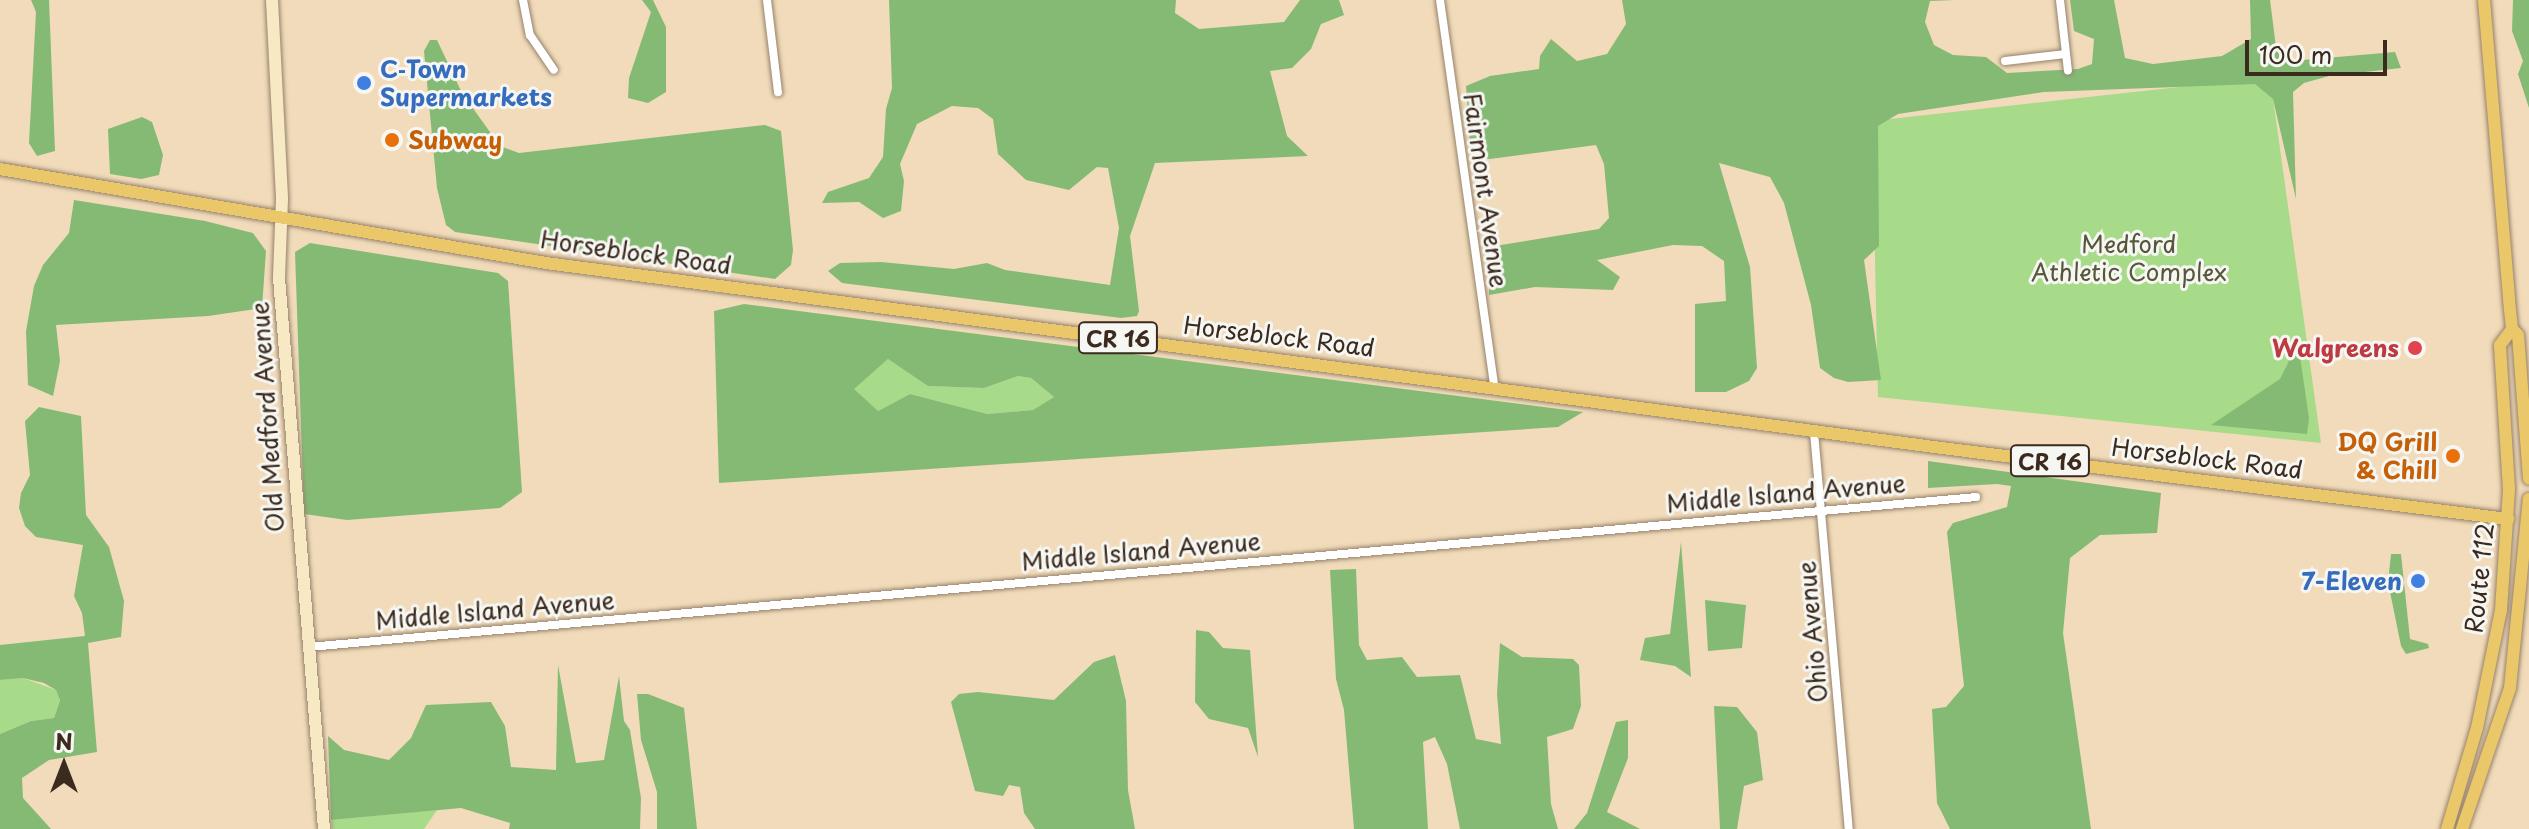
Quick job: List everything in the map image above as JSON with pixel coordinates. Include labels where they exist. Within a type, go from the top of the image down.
[{"type":"main road","name":"Route 112","points":[[2484,0],[2512,329],[2518,335],[2529,479]]},
{"type":"main road","name":"Horseblock Road","points":[[0,169],[562,265],[1494,386],[1814,432],[2508,516],[2528,515]]},
{"type":"main road","name":"Route 112","points":[[2447,829],[2471,750],[2498,628],[2508,516],[2500,345],[2512,329]]},
{"type":"main road","name":"Route 112","points":[[2462,829],[2510,688],[2528,535],[2529,499]]},
{"type":"main road","points":[[2507,533],[2528,535]]},
{"type":"street","name":"Old Medford Avenue","points":[[272,0],[281,216],[280,302],[324,829]]},
{"type":"street","points":[[523,0],[530,35],[554,70]]},
{"type":"street","points":[[767,0],[778,92]]},
{"type":"street","name":"Fairmont Avenue","points":[[1440,0],[1494,386]]},
{"type":"street","points":[[2060,0],[2068,71]]},
{"type":"street","points":[[2005,61],[2066,54]]},
{"type":"street","name":"Ohio Avenue","points":[[1814,432],[1849,829]]},
{"type":"street","name":"Middle Island Avenue","points":[[309,647],[1976,497]]},
{"type":"green space","points":[[31,0],[49,0],[55,151],[37,156],[29,143],[36,12]]},
{"type":"green space","points":[[642,0],[653,0],[666,27],[666,92],[648,103],[628,98],[629,78],[651,12]]},
{"type":"green space","points":[[889,0],[1176,0],[1175,13],[1199,29],[1284,22],[1300,0],[1339,0],[1344,15],[1321,24],[1311,49],[1292,68],[1270,71],[1287,136],[1308,156],[1155,163],[1130,236],[1139,311],[1137,316],[1121,318],[842,283],[828,271],[840,263],[881,262],[954,269],[987,263],[1005,270],[1110,285],[1119,228],[1108,168],[1097,167],[1069,190],[1026,180],[998,154],[993,119],[978,108],[952,106],[917,124],[900,164],[904,181],[901,211],[883,218],[859,202],[822,203],[828,192],[869,178],[883,157],[886,109],[892,88]]},
{"type":"green space","points":[[1622,0],[1955,0],[1930,1],[1925,22],[1934,45],[1953,55],[1986,57],[2007,73],[2078,69],[2092,64],[2094,39],[2074,31],[2070,0],[2114,0],[2125,58],[2153,64],[2222,56],[2251,39],[2250,0],[2270,0],[2276,47],[2291,61],[2395,52],[2401,68],[2329,76],[2304,83],[2293,92],[2296,199],[2273,99],[2255,84],[2044,92],[1898,114],[1878,126],[1879,246],[1864,260],[1881,380],[1848,382],[1834,378],[1820,368],[1811,305],[1784,203],[1770,177],[1719,163],[1750,267],[1757,368],[1749,381],[1726,392],[1695,392],[1695,304],[1726,301],[1724,261],[1702,246],[1673,245],[1597,260],[1620,277],[1613,290],[1535,287],[1489,295],[1489,253],[1501,245],[1599,229],[1609,218],[1604,164],[1596,145],[1490,159],[1471,158],[1466,86],[1490,76],[1539,69],[1540,56],[1551,39],[1577,61],[1607,54],[1626,24]]},
{"type":"green space","points":[[2513,0],[2529,0],[2529,108],[2518,74],[2523,61],[2512,31]]},
{"type":"green space","points":[[430,40],[437,40],[462,93],[500,146],[519,153],[765,125],[781,131],[793,250],[791,265],[775,279],[455,232],[446,225],[437,188],[424,51]]},
{"type":"green space","name":"Medford Athletic Complex","points":[[2270,77],[2321,443],[1878,397],[1872,121]]},
{"type":"green space","points":[[142,117],[152,122],[163,155],[159,175],[141,179],[110,174],[108,129]]},
{"type":"green space","points":[[74,200],[205,221],[253,233],[266,251],[262,308],[208,316],[56,325],[60,361],[53,396],[28,385],[26,331],[34,286],[43,265],[69,233]]},
{"type":"green space","points":[[310,243],[498,273],[508,281],[522,492],[500,508],[347,520],[304,514],[295,252]]},
{"type":"green space","points":[[744,304],[1583,412],[1558,427],[719,483],[714,311]],"holes":[[[888,359],[928,386],[984,388],[1018,376],[1031,378],[1054,397],[1033,410],[987,414],[910,394],[878,411],[854,389]]]},
{"type":"green space","points":[[2298,343],[2309,418],[2307,434],[2211,425],[2280,379]]},
{"type":"green space","points":[[888,359],[929,386],[984,388],[1018,376],[1031,378],[1054,397],[1033,410],[986,414],[910,394],[878,411],[853,389]]},
{"type":"green space","points":[[39,407],[81,416],[86,515],[109,547],[124,601],[121,637],[88,643],[97,752],[49,760],[22,778],[23,798],[51,829],[0,829],[0,734],[31,721],[54,718],[60,700],[56,690],[44,683],[23,678],[0,680],[0,645],[85,636],[82,613],[74,596],[83,545],[36,537],[25,526],[19,508],[21,493],[30,475],[25,421]]},
{"type":"green space","points":[[1928,461],[2161,493],[2157,533],[2100,535],[2070,558],[2063,633],[2091,829],[1950,829],[1937,803],[1932,709],[1946,707],[1964,686],[1947,532],[1953,523],[2007,507],[2011,486],[1928,488]]},
{"type":"green space","points":[[1681,542],[1691,677],[1675,666],[1640,660],[1645,638],[1670,634]]},
{"type":"green space","points":[[2391,554],[2401,554],[2410,639],[2428,644],[2429,648],[2406,654],[2401,646],[2388,582]]},
{"type":"green space","points":[[1356,569],[1359,645],[1367,660],[1402,657],[1417,677],[1460,675],[1476,739],[1501,744],[1497,694],[1500,643],[1522,657],[1573,659],[1579,665],[1581,706],[1573,729],[1547,737],[1551,804],[1558,829],[1460,829],[1447,764],[1435,737],[1423,742],[1428,829],[1354,829],[1344,710],[1336,679],[1330,570]]},
{"type":"green space","points":[[1705,600],[1746,605],[1742,648],[1708,651]]},
{"type":"green space","points":[[1196,630],[1209,632],[1223,648],[1250,650],[1258,757],[1248,728],[1209,719],[1195,702]]},
{"type":"green space","points":[[1115,655],[1126,701],[1128,790],[1135,829],[1035,829],[1024,813],[1020,787],[1009,785],[1003,796],[975,791],[951,702],[959,694],[978,692],[1054,700],[1094,662]]},
{"type":"green space","points":[[558,665],[576,763],[604,760],[619,676],[624,721],[630,730],[641,798],[640,829],[509,829],[510,823],[461,808],[331,820],[328,736],[344,750],[389,760],[411,738],[426,705],[491,702],[505,726],[511,767],[556,770]]},
{"type":"green space","points":[[23,678],[56,690],[60,699],[54,718],[31,721],[0,734],[0,680]]},
{"type":"green space","points":[[637,694],[648,694],[684,708],[697,829],[657,829],[657,792],[641,740]]},
{"type":"green space","points":[[1714,706],[1737,707],[1757,732],[1763,780],[1744,786],[1737,829],[1720,829]]},
{"type":"green space","points":[[1628,720],[1628,758],[1607,812],[1640,829],[1574,829],[1587,813],[1616,722]]},
{"type":"green space","points":[[437,810],[424,829],[332,829],[331,820]]},
{"type":"place","name":"C‑Town Supermarkets","points":[[364,83]]},
{"type":"place","name":"Subway","points":[[392,140]]},
{"type":"place","name":"Walgreens","points":[[2415,348]]},
{"type":"place","name":"DQ Grill & Chill","points":[[2453,456]]},
{"type":"place","name":"7-Eleven","points":[[2418,581]]}]
